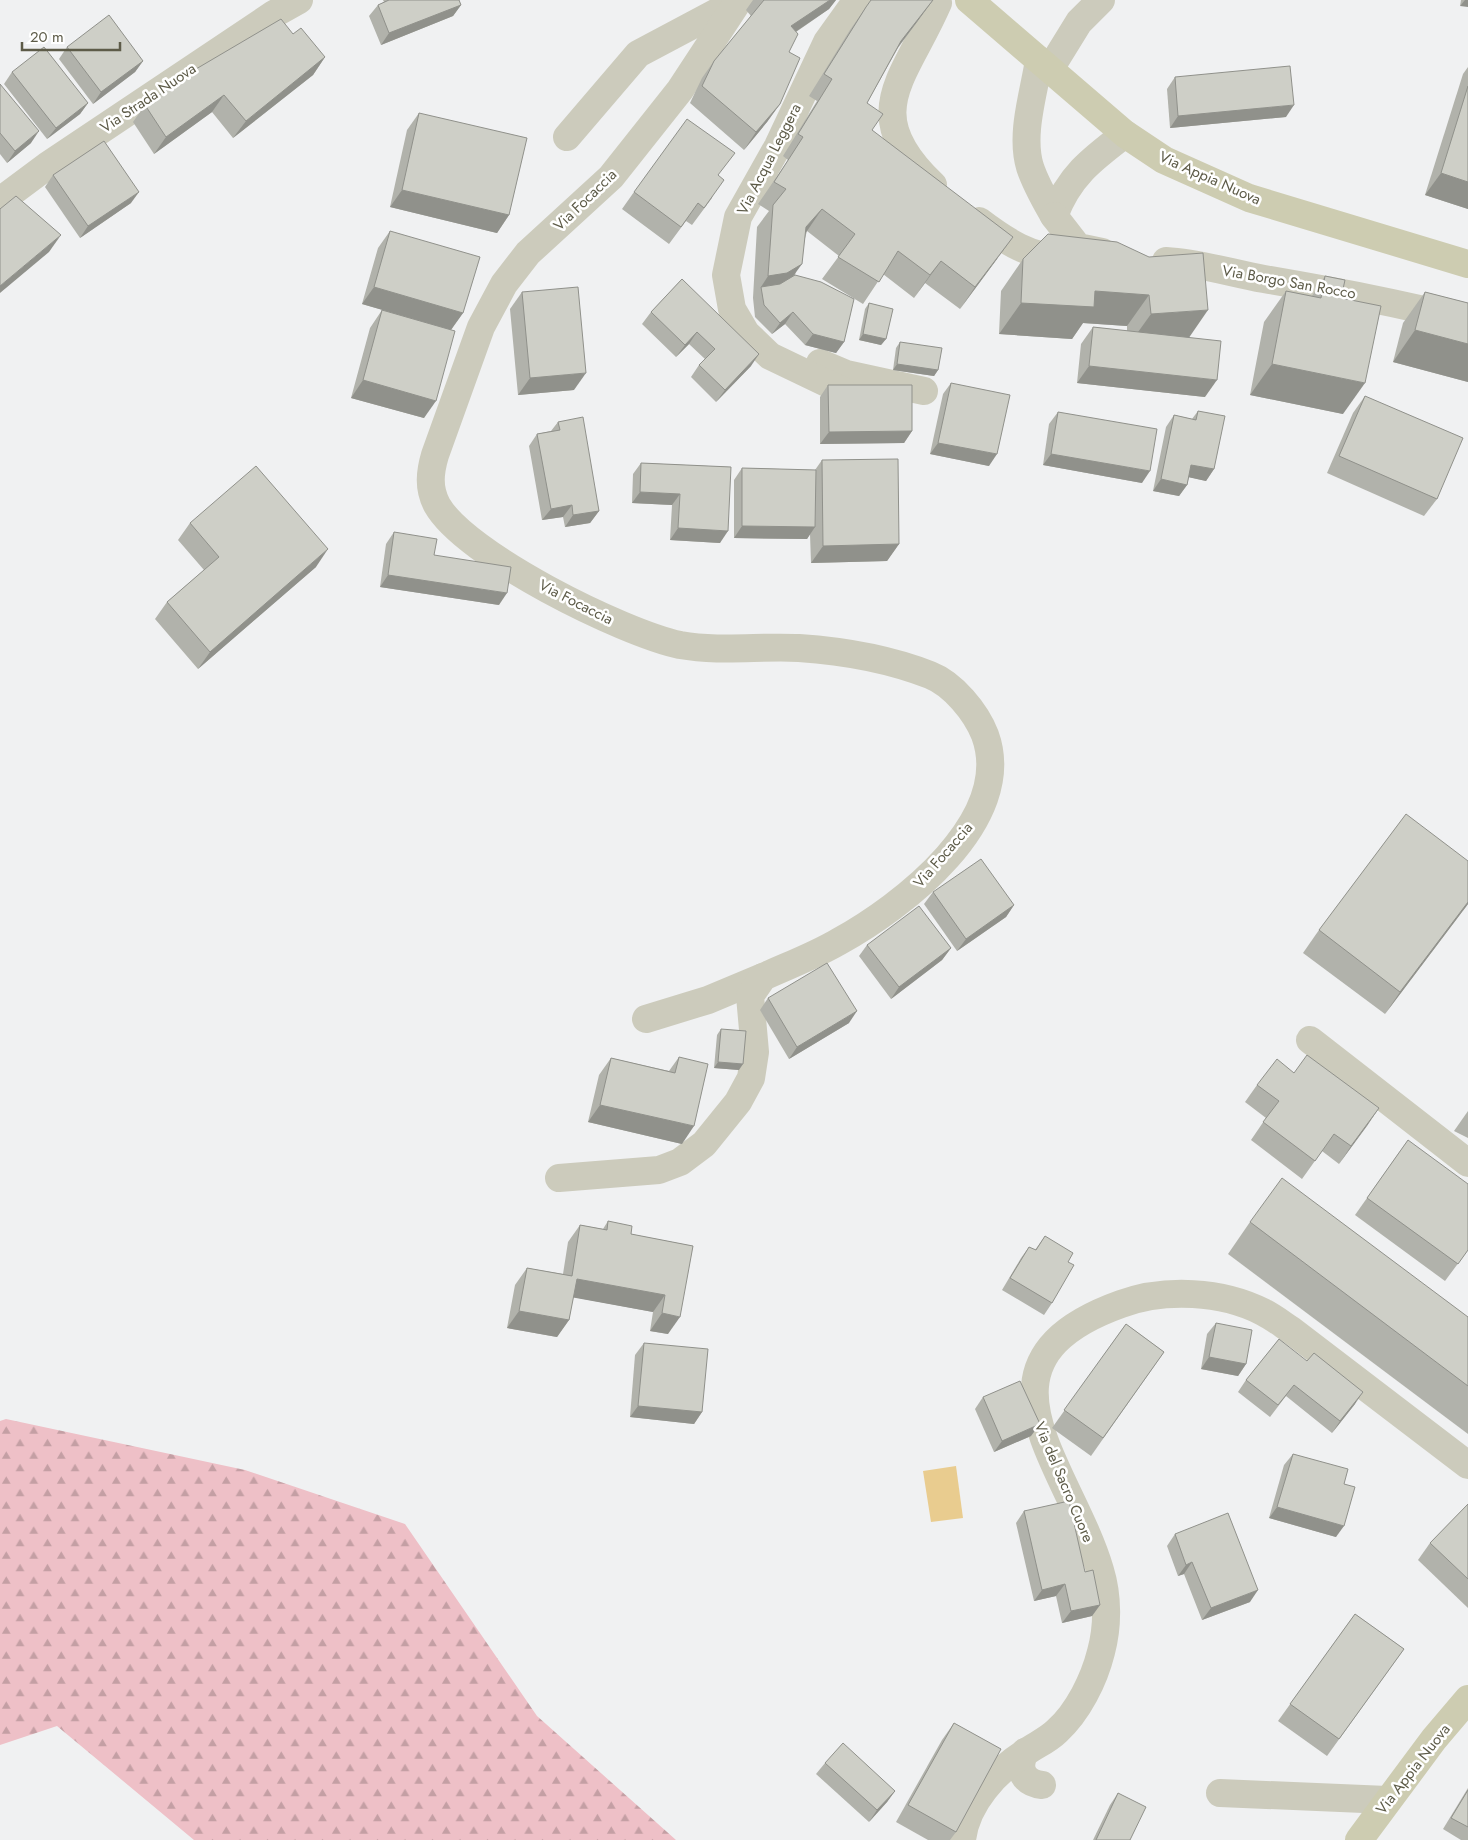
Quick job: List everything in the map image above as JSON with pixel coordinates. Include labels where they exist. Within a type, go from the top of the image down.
[{"type":"main road","name":"Via Appia Nuova","points":[[969,0],[1125,134],[1164,160],[1249,198],[1468,264]]},
{"type":"main road","name":"Via Appia Nuova","points":[[1359,1840],[1387,1800],[1468,1699]]},
{"type":"street","name":"Via Strada Nuova","points":[[0,201],[55,161],[274,14],[299,0]]},
{"type":"street","name":"Via Acqua Leggera","points":[[843,391],[770,356],[746,333],[732,309],[726,275],[738,217],[778,146],[827,42],[857,0]]},
{"type":"street","points":[[938,3],[893,96],[891,119],[894,134],[903,151],[932,183],[955,202],[1001,238],[1030,252],[1052,258],[1066,257],[1078,247],[1054,216],[1039,191],[1030,165],[1026,142],[1044,64],[1077,11],[1100,0]]},
{"type":"street","points":[[567,136],[638,54],[738,1]]},
{"type":"street","name":"Via Focaccia","points":[[646,1019],[708,1000],[763,978],[838,942],[901,900],[939,864],[972,825],[987,792],[990,762],[989,747],[984,734],[970,710],[947,685],[934,676],[879,660],[799,648],[707,649],[676,644],[610,620],[550,590],[482,548],[446,518],[436,502],[430,483],[434,455],[481,327],[504,284],[528,253],[617,170],[680,90],[738,1]]},
{"type":"street","points":[[1054,216],[1062,195],[1080,171],[1125,134]]},
{"type":"street","points":[[738,217],[748,244],[744,296],[753,323],[776,345],[846,374],[924,391]]},
{"type":"street","name":"Via Borgo San Rocco","points":[[1078,247],[1132,258],[1188,263],[1261,278],[1349,292],[1468,321]]},
{"type":"street","points":[[559,1178],[659,1170],[680,1162],[704,1144],[738,1102],[751,1078],[755,1052],[750,996],[763,978]]},
{"type":"street","points":[[1310,1040],[1468,1163]]},
{"type":"street","name":"Via del Sacro Cuore","points":[[962,1840],[967,1817],[975,1802],[998,1775],[1025,1752],[1058,1731],[1075,1709],[1095,1669],[1105,1628],[1105,1600],[1101,1572],[1042,1432],[1033,1402],[1035,1376],[1039,1365],[1054,1345],[1072,1328],[1112,1307],[1153,1296],[1209,1296],[1235,1302],[1263,1312],[1297,1334],[1468,1465]]},
{"type":"street","points":[[1025,1752],[1022,1758],[1021,1771],[1029,1782],[1042,1785]]},
{"type":"street","points":[[1220,1793],[1387,1800]]},
{"type":"green space","points":[[6,1419],[245,1470],[405,1524],[537,1716],[676,1840],[194,1840],[57,1726],[0,1745],[0,1421]]},
{"type":"shaded area","points":[[956,1466],[963,1518],[931,1522],[923,1471]]},
{"type":"building","points":[[389,0],[459,0],[461,5],[389,33],[378,5]]},
{"type":"building","points":[[764,0],[830,0],[791,26],[798,34],[789,52],[800,58],[780,104],[756,132],[702,86],[714,61]]},
{"type":"building","points":[[871,0],[933,0],[901,41],[867,103],[883,114],[872,130],[1013,237],[975,287],[941,261],[930,275],[898,251],[879,282],[838,257],[855,234],[822,209],[806,227],[802,264],[787,273],[768,276],[773,205],[786,189],[774,182],[803,137],[798,134],[832,79],[824,74]]},
{"type":"building","points":[[109,15],[143,61],[101,92],[67,47]]},
{"type":"building","points":[[281,19],[293,34],[301,28],[325,57],[246,121],[224,95],[166,137],[145,105],[196,69]]},
{"type":"building","points":[[44,47],[88,103],[56,128],[12,72]]},
{"type":"building","points":[[1290,66],[1294,105],[1178,116],[1175,77]]},
{"type":"building","points":[[0,84],[39,131],[15,151],[0,133]]},
{"type":"building","points":[[1468,86],[1468,182],[1441,173]]},
{"type":"building","points":[[419,113],[527,138],[509,215],[402,190]]},
{"type":"building","points":[[687,119],[735,153],[718,175],[724,180],[704,208],[698,203],[681,227],[634,192]]},
{"type":"building","points":[[104,141],[139,192],[88,226],[53,175]]},
{"type":"building","points":[[16,196],[61,235],[0,286],[0,209]]},
{"type":"building","points":[[390,231],[480,257],[463,313],[374,287]]},
{"type":"building","points":[[1048,234],[1117,242],[1149,257],[1203,253],[1208,310],[1151,314],[1149,295],[1095,291],[1094,307],[1021,303],[1023,259]]},
{"type":"building","points":[[795,275],[821,282],[854,299],[844,342],[813,334],[793,312],[780,323],[764,305],[761,287],[780,284]]},
{"type":"building","points":[[1325,276],[1345,280],[1341,298],[1381,306],[1365,383],[1272,364],[1286,291],[1321,298]]},
{"type":"building","points":[[682,279],[759,354],[725,390],[699,365],[715,349],[697,332],[685,345],[651,312]]},
{"type":"building","points":[[578,287],[586,373],[530,378],[522,292]]},
{"type":"building","points":[[1425,292],[1468,303],[1468,344],[1415,330]]},
{"type":"building","points":[[869,303],[893,309],[886,339],[863,334]]},
{"type":"building","points":[[382,310],[455,331],[436,401],[363,380]]},
{"type":"building","points":[[1093,327],[1221,341],[1217,380],[1089,366]]},
{"type":"building","points":[[900,342],[942,348],[938,370],[897,364]]},
{"type":"building","points":[[951,383],[1010,395],[997,454],[938,443]]},
{"type":"building","points":[[828,385],[912,385],[912,431],[829,432]]},
{"type":"building","points":[[1365,396],[1463,438],[1437,499],[1339,456]]},
{"type":"building","points":[[1198,411],[1225,416],[1214,469],[1191,465],[1187,485],[1161,479],[1174,415],[1196,420]]},
{"type":"building","points":[[1058,412],[1157,429],[1150,471],[1051,454]]},
{"type":"building","points":[[583,417],[599,511],[573,515],[572,505],[551,509],[537,434],[560,430],[558,422]]},
{"type":"building","points":[[898,459],[899,544],[823,546],[822,460]]},
{"type":"building","points":[[641,463],[731,467],[728,531],[678,528],[680,494],[640,492]]},
{"type":"building","points":[[256,466],[328,549],[210,652],[167,602],[219,557],[190,523]]},
{"type":"building","points":[[742,468],[816,470],[815,527],[742,526]]},
{"type":"building","points":[[394,532],[437,539],[434,555],[511,567],[507,593],[388,575]]},
{"type":"building","points":[[1406,814],[1468,861],[1468,902],[1400,992],[1319,930]]},
{"type":"building","points":[[981,859],[1014,905],[966,939],[933,892]]},
{"type":"building","points":[[919,906],[951,948],[899,987],[867,945]]},
{"type":"building","points":[[827,963],[857,1011],[797,1047],[768,998]]},
{"type":"building","points":[[721,1029],[746,1031],[743,1064],[718,1062]]},
{"type":"building","points":[[1307,1055],[1379,1108],[1351,1146],[1334,1134],[1315,1161],[1263,1122],[1279,1101],[1257,1085],[1277,1059],[1294,1073]]},
{"type":"building","points":[[679,1057],[708,1064],[694,1126],[600,1105],[611,1058],[675,1073]]},
{"type":"building","points":[[1408,1140],[1468,1184],[1468,1250],[1458,1264],[1367,1198]]},
{"type":"building","points":[[1282,1178],[1468,1317],[1468,1386],[1250,1222]]},
{"type":"building","points":[[608,1221],[632,1226],[631,1234],[693,1246],[680,1317],[662,1313],[665,1295],[577,1279],[569,1320],[519,1311],[527,1268],[572,1276],[580,1225],[607,1230]]},
{"type":"building","points":[[1045,1236],[1073,1253],[1068,1262],[1074,1265],[1052,1303],[1010,1278],[1029,1247],[1036,1250]]},
{"type":"building","points":[[1216,1323],[1252,1330],[1246,1364],[1209,1357]]},
{"type":"building","points":[[1126,1324],[1164,1352],[1103,1438],[1064,1410]]},
{"type":"building","points":[[1279,1339],[1307,1361],[1314,1353],[1363,1392],[1340,1421],[1294,1385],[1278,1405],[1246,1380]]},
{"type":"building","points":[[644,1343],[708,1349],[702,1412],[638,1406]]},
{"type":"building","points":[[1020,1381],[1040,1424],[1002,1441],[983,1397]]},
{"type":"building","points":[[1293,1454],[1348,1469],[1344,1484],[1355,1487],[1344,1526],[1277,1507]]},
{"type":"building","points":[[1069,1501],[1085,1572],[1093,1570],[1100,1605],[1071,1611],[1065,1584],[1042,1590],[1024,1511]]},
{"type":"building","points":[[1468,1504],[1468,1579],[1430,1543]]},
{"type":"building","points":[[1228,1513],[1258,1590],[1211,1608],[1192,1562],[1186,1565],[1175,1534]]},
{"type":"building","points":[[1355,1614],[1404,1649],[1339,1739],[1290,1704]]},
{"type":"building","points":[[954,1723],[1001,1749],[956,1832],[908,1805]]},
{"type":"building","points":[[843,1743],[895,1791],[877,1810],[825,1763]]},
{"type":"building","points":[[1468,1790],[1468,1827],[1451,1818]]},
{"type":"building","points":[[1118,1793],[1146,1807],[1130,1840],[1096,1840]]}]
